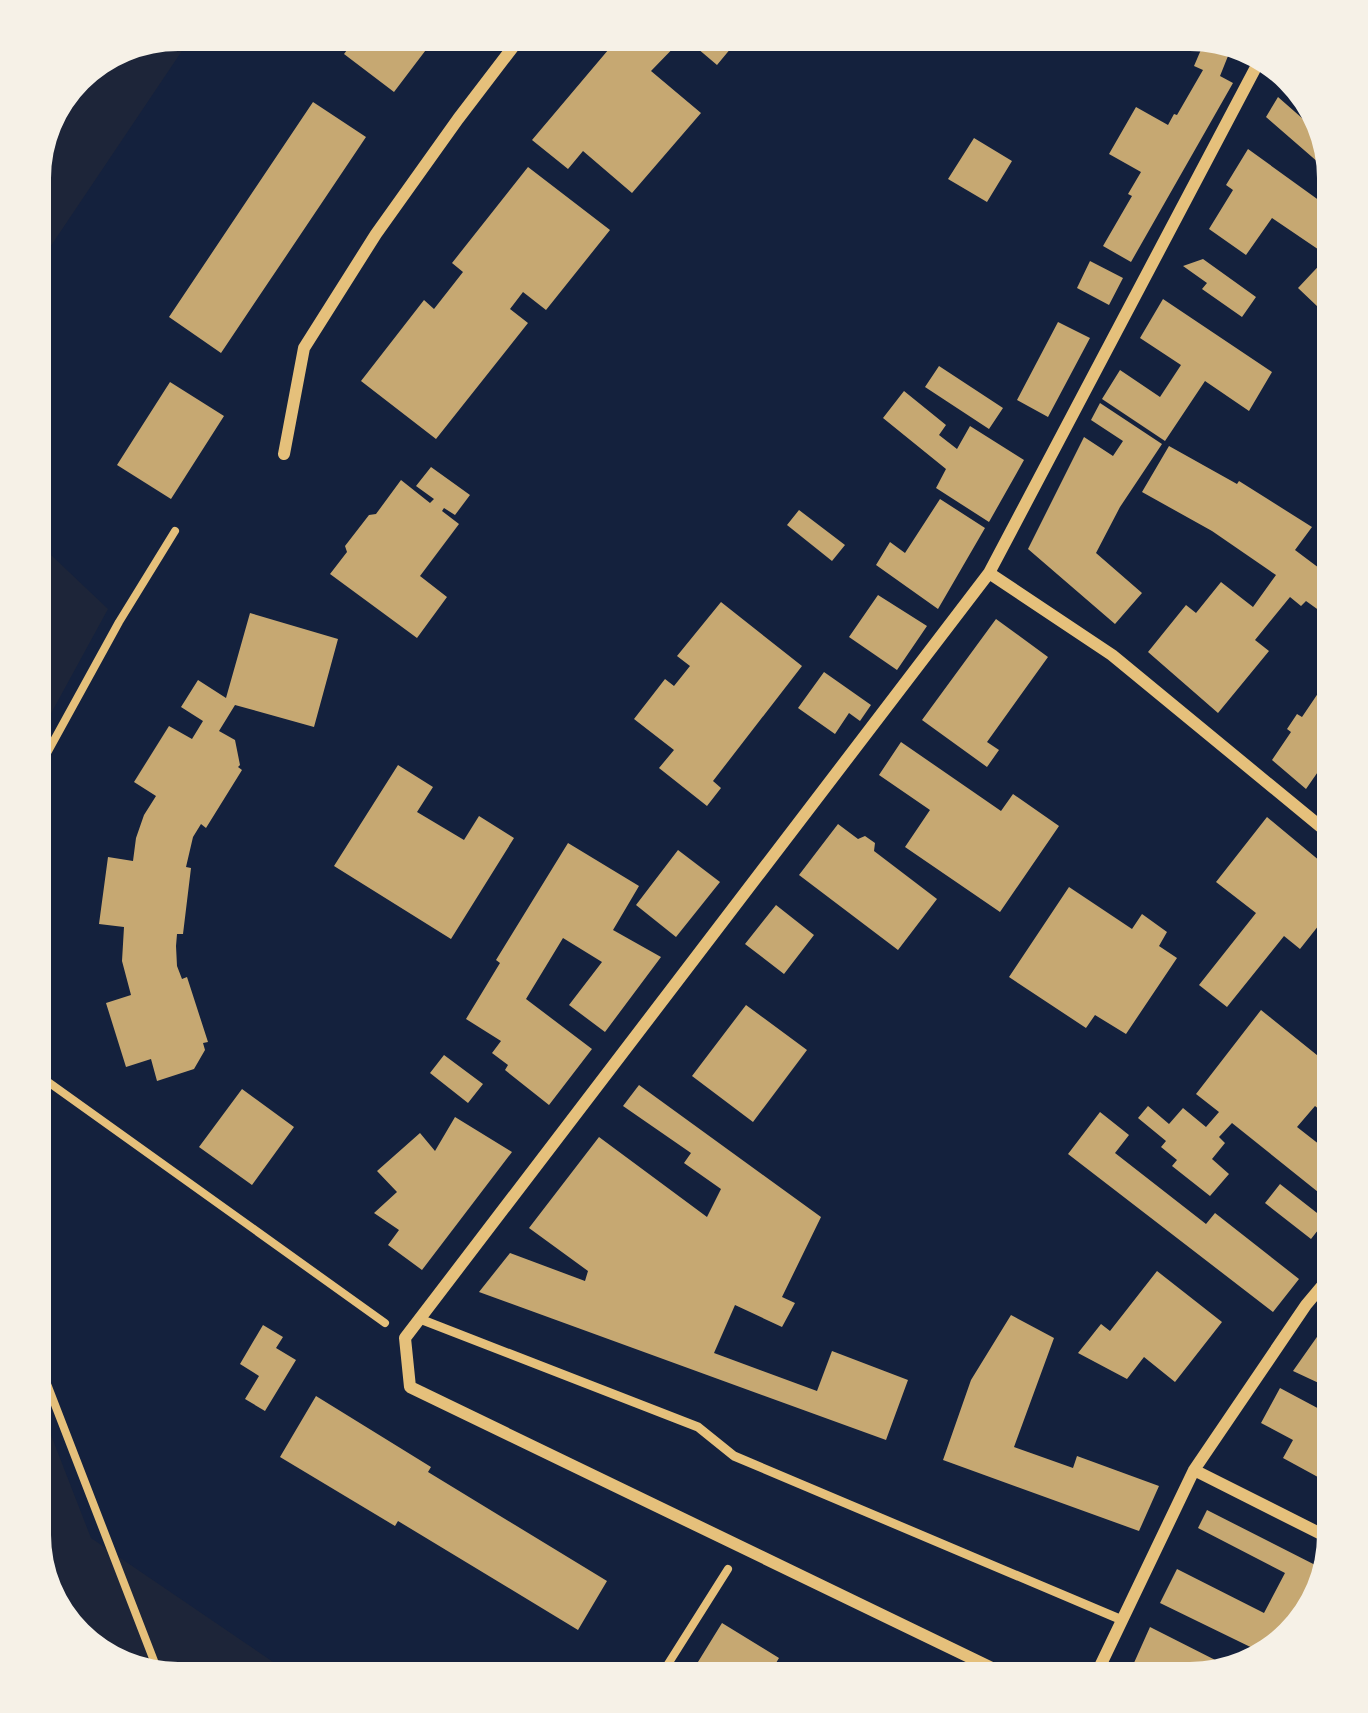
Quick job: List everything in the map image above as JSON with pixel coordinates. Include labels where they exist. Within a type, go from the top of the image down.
[{"type":"street","points":[[284,454],[304,348],[376,234],[511,51]]},
{"type":"street","points":[[979,1662],[410,1387],[405,1338],[989,573],[1256,69]]},
{"type":"street","points":[[989,573],[1112,656],[1317,824]]},
{"type":"street","points":[[1102,1662],[1194,1470],[1317,1292]]},
{"type":"street","points":[[1194,1470],[1317,1532]]},
{"type":"lane","points":[[420,1319],[698,1427],[734,1456],[1122,1620]]},
{"type":"path","points":[[51,746],[175,531]]},
{"type":"path","points":[[51,1084],[405,1338]]},
{"type":"path","points":[[51,1394],[154,1660]]},
{"type":"path","points":[[669,1662],[742,1548]]},
{"type":"shaded area","points":[[182,51],[51,246],[55,145],[77,101],[114,68],[153,53]]},
{"type":"shaded area","points":[[51,555],[108,609],[51,714]]},
{"type":"shaded area","points":[[51,1435],[91,1538],[273,1662],[145,1658],[114,1645],[88,1625],[72,1606],[53,1560]]},
{"type":"building","points":[[346,51],[425,51],[394,92],[344,54]]},
{"type":"building","points":[[607,51],[670,51],[651,71],[701,113],[632,193],[583,151],[568,169],[532,140]]},
{"type":"building","points":[[700,51],[729,51],[717,65]]},
{"type":"building","points":[[1200,51],[1228,57],[1220,76],[1233,83],[1131,262],[1103,246],[1141,172],[1109,154],[1136,107],[1168,125],[1203,70],[1194,66]]},
{"type":"building","points":[[1278,97],[1302,118],[1316,160],[1266,117]]},
{"type":"building","points":[[313,102],[366,137],[221,353],[169,317]]},
{"type":"building","points":[[974,138],[1012,161],[987,202],[948,179]]},
{"type":"building","points":[[1248,149],[1317,199],[1317,249],[1272,218],[1246,255],[1209,229],[1233,190],[1226,185]]},
{"type":"building","points":[[528,167],[610,230],[546,310],[523,292],[510,309],[528,323],[436,439],[361,381],[424,300],[434,309],[463,272],[452,263]]},
{"type":"building","points":[[1203,259],[1256,297],[1242,317],[1202,289],[1207,283],[1183,266]]},
{"type":"building","points":[[1090,261],[1123,278],[1109,305],[1077,288]]},
{"type":"building","points":[[1317,268],[1317,306],[1298,288]]},
{"type":"building","points":[[1163,299],[1272,372],[1249,411],[1205,381],[1165,441],[1102,399],[1120,370],[1160,397],[1181,365],[1140,338]]},
{"type":"building","points":[[1058,322],[1090,338],[1048,417],[1017,400]]},
{"type":"building","points":[[939,366],[1003,408],[989,429],[925,387]]},
{"type":"building","points":[[170,382],[224,416],[171,499],[117,465]]},
{"type":"building","points":[[904,391],[946,425],[939,435],[957,449],[970,426],[1024,460],[989,522],[936,488],[946,469],[883,418]]},
{"type":"building","points":[[1100,403],[1162,444],[1096,553],[1142,593],[1115,624],[1028,549],[1084,437],[1113,456],[1123,441],[1091,420]]},
{"type":"building","points":[[1169,446],[1239,481],[1312,527],[1295,550],[1317,566],[1317,609],[1306,601],[1301,606],[1290,597],[1255,640],[1269,651],[1218,713],[1148,652],[1186,605],[1196,613],[1221,582],[1253,607],[1276,575],[1212,531],[1142,492]]},
{"type":"building","points":[[431,467],[470,495],[455,515],[442,511],[459,524],[420,576],[447,597],[417,638],[330,574],[347,552],[345,546],[401,480],[430,503],[434,499],[416,486]]},
{"type":"building","points":[[940,499],[985,528],[938,609],[876,565],[890,542],[905,553]]},
{"type":"building","points":[[799,510],[845,545],[832,561],[787,525]]},
{"type":"building","points":[[878,595],[927,626],[897,670],[849,637]]},
{"type":"building","points":[[721,602],[802,666],[713,781],[721,788],[707,806],[659,768],[674,750],[634,719],[665,679],[674,686],[690,666],[677,656]]},
{"type":"building","points":[[250,613],[338,639],[314,727],[235,705],[219,731],[235,740],[242,770],[206,828],[201,824],[193,837],[186,867],[191,868],[183,934],[177,934],[176,946],[177,966],[182,979],[187,977],[208,1042],[203,1043],[205,1050],[194,1069],[157,1081],[151,1059],[126,1067],[106,1003],[131,995],[122,961],[124,927],[99,924],[108,857],[133,861],[144,815],[156,796],[134,782],[169,726],[192,739],[203,721],[181,707],[198,680],[226,698]]},
{"type":"building","points":[[996,619],[1048,657],[987,742],[999,750],[987,767],[922,720]]},
{"type":"building","points":[[824,672],[871,705],[860,721],[849,713],[835,734],[798,708]]},
{"type":"building","points":[[1317,695],[1317,773],[1306,789],[1272,760],[1297,714],[1302,717]]},
{"type":"building","points":[[901,742],[1001,811],[1013,794],[1059,826],[1000,912],[905,847],[930,810],[879,775]]},
{"type":"building","points":[[398,765],[433,787],[417,812],[464,840],[479,816],[514,838],[451,939],[334,866]]},
{"type":"building","points":[[1267,817],[1317,859],[1317,928],[1300,949],[1284,936],[1227,1007],[1199,985],[1256,913],[1216,882]]},
{"type":"building","points":[[838,824],[858,839],[865,836],[875,843],[874,851],[937,899],[898,950],[799,875]]},
{"type":"building","points":[[568,843],[639,886],[613,930],[661,957],[605,1032],[569,1005],[602,962],[563,938],[526,999],[592,1049],[549,1105],[505,1070],[508,1065],[492,1053],[501,1041],[466,1019],[500,963],[496,960]]},
{"type":"building","points":[[678,850],[720,882],[676,937],[636,905]]},
{"type":"building","points":[[1069,887],[1132,929],[1142,914],[1167,932],[1159,946],[1177,958],[1126,1034],[1095,1015],[1086,1028],[1009,977]]},
{"type":"building","points":[[776,905],[814,935],[784,974],[745,944]]},
{"type":"building","points":[[746,1005],[807,1050],[753,1122],[692,1076]]},
{"type":"building","points":[[1261,1010],[1317,1055],[1317,1108],[1297,1127],[1317,1143],[1317,1191],[1232,1123],[1219,1137],[1225,1143],[1212,1159],[1229,1174],[1210,1196],[1172,1166],[1177,1160],[1161,1147],[1166,1141],[1138,1118],[1148,1106],[1169,1124],[1183,1108],[1206,1127],[1219,1112],[1196,1094]]},
{"type":"building","points":[[444,1055],[483,1084],[468,1103],[430,1073]]},
{"type":"building","points":[[639,1085],[821,1217],[782,1297],[795,1303],[782,1327],[735,1305],[714,1353],[817,1391],[832,1351],[908,1380],[886,1440],[479,1292],[510,1253],[585,1281],[588,1271],[529,1228],[599,1137],[707,1217],[721,1189],[684,1163],[691,1153],[623,1106]]},
{"type":"building","points":[[242,1089],[294,1127],[252,1185],[199,1147]]},
{"type":"building","points":[[1100,1112],[1129,1135],[1115,1153],[1206,1224],[1215,1213],[1299,1279],[1273,1312],[1068,1154]]},
{"type":"building","points":[[455,1117],[512,1152],[422,1270],[388,1245],[399,1230],[374,1213],[397,1192],[377,1171],[420,1133],[435,1151]]},
{"type":"building","points":[[1280,1184],[1317,1213],[1317,1231],[1311,1239],[1265,1203]]},
{"type":"building","points":[[1157,1271],[1222,1322],[1175,1382],[1144,1357],[1127,1379],[1078,1353],[1101,1324],[1110,1331]]},
{"type":"building","points":[[1011,1315],[1054,1338],[1014,1447],[1073,1468],[1077,1456],[1159,1486],[1139,1531],[943,1460],[971,1380]]},
{"type":"building","points":[[263,1325],[283,1337],[276,1348],[296,1360],[265,1411],[245,1399],[259,1376],[240,1364]]},
{"type":"building","points":[[1317,1337],[1317,1382],[1293,1371]]},
{"type":"building","points":[[1280,1388],[1317,1408],[1317,1477],[1283,1458],[1293,1440],[1261,1423]]},
{"type":"building","points":[[316,1396],[431,1467],[428,1472],[607,1581],[578,1630],[398,1521],[395,1526],[280,1457]]},
{"type":"building","points":[[1207,1510],[1314,1564],[1286,1619],[1250,1647],[1160,1603],[1177,1569],[1264,1613],[1285,1573],[1198,1528]]},
{"type":"building","points":[[722,1623],[779,1658],[777,1662],[698,1662]]},
{"type":"building","points":[[1150,1627],[1215,1660],[1190,1662],[1134,1662]]}]
